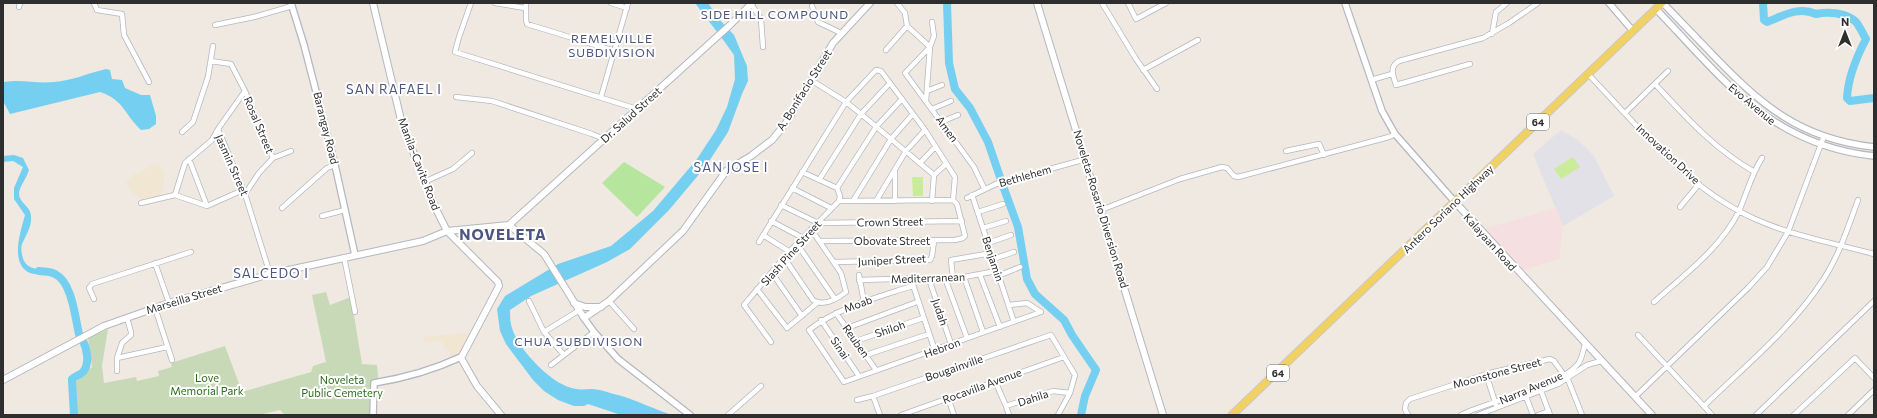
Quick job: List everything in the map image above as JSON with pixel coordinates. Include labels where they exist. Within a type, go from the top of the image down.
[{"type":"main road","name":"Manila-Cavite Road","points":[[373,3],[402,124],[424,182],[447,231],[499,283],[461,356]]},
{"type":"main road","name":"A. Bonifacio Street","points":[[584,318],[610,301],[684,231],[726,171],[751,156],[772,140],[786,123],[826,53],[841,33],[870,3]]},
{"type":"main road","name":"Noveleta-Rosario Diversion Road","points":[[1037,3],[1086,159],[1163,415]]},
{"type":"main road","name":"Antero Soriano Highway","points":[[1232,415],[1663,3]]},
{"type":"main road","name":"Dr. Salud Street","points":[[509,225],[712,42],[751,4]]},
{"type":"main road","name":"Kalayaan Road","points":[[1454,202],[1601,362],[1652,415]]},
{"type":"main road","name":"Marseilla Street","points":[[3,380],[93,331],[169,303],[270,274],[423,241],[447,231],[509,225]]},
{"type":"main road","points":[[509,225],[540,251],[584,318]]},
{"type":"main road","points":[[573,302],[585,307],[601,307]]},
{"type":"main road","points":[[461,356],[461,361],[477,386],[501,415]]},
{"type":"street","points":[[94,3],[97,10],[122,14],[124,35],[149,82]]},
{"type":"street","points":[[471,3],[455,52],[637,109]]},
{"type":"street","points":[[495,3],[526,6],[526,20],[528,24],[615,52]]},
{"type":"street","points":[[601,97],[615,52],[627,5],[611,3]]},
{"type":"street","points":[[897,3],[906,13],[907,26],[930,47]]},
{"type":"street","points":[[1102,3],[1143,70],[1157,89]]},
{"type":"street","points":[[1128,3],[1136,19],[1166,3]]},
{"type":"street","name":"Kalayaan Road","points":[[1345,3],[1382,111],[1395,134],[1454,202]]},
{"type":"street","points":[[1492,34],[1496,12],[1507,3]]},
{"type":"street","points":[[1470,64],[1396,85],[1392,74],[1394,65],[1400,61],[1492,34],[1538,3]]},
{"type":"street","points":[[1610,3],[1633,31]]},
{"type":"street","name":"Evo Avenue","points":[[1663,3],[1758,99],[1785,119],[1824,136],[1874,147]]},
{"type":"street","points":[[751,4],[761,19],[763,47]]},
{"type":"street","points":[[215,25],[254,17],[292,5]]},
{"type":"street","name":"Barangay Road","points":[[292,5],[304,45],[335,165],[355,255]]},
{"type":"street","points":[[812,6],[818,22],[841,33]]},
{"type":"street","name":"Evo Avenue","points":[[1656,9],[1752,106],[1781,127],[1821,145],[1863,155],[1874,156]]},
{"type":"street","points":[[926,101],[930,47],[934,36],[932,22]]},
{"type":"street","points":[[886,50],[907,26]]},
{"type":"street","points":[[1143,70],[1198,40]]},
{"type":"street","points":[[182,132],[193,122],[208,77],[213,46]]},
{"type":"street","name":"Amen","points":[[930,47],[905,73],[974,167],[984,188]]},
{"type":"street","name":"Rosal Street","points":[[211,61],[231,64],[245,92],[273,158]]},
{"type":"street","points":[[759,242],[846,102],[876,70],[881,71],[925,130],[955,177],[953,200],[957,204],[962,221]]},
{"type":"street","points":[[1625,113],[1668,71]]},
{"type":"street","points":[[1371,80],[1392,74]]},
{"type":"street","name":"Innovation Drive","points":[[1588,74],[1668,158],[1699,184],[1739,211],[1788,232],[1840,247],[1874,254]]},
{"type":"street","points":[[810,80],[846,102],[934,175]]},
{"type":"street","points":[[820,180],[861,114],[890,83]]},
{"type":"street","points":[[1655,84],[1715,145],[1739,164],[1753,171]]},
{"type":"street","points":[[927,91],[942,85]]},
{"type":"street","points":[[218,129],[245,92]]},
{"type":"street","points":[[456,97],[492,101],[604,139]]},
{"type":"street","points":[[1752,106],[1758,99]]},
{"type":"street","points":[[837,188],[876,127],[902,100]]},
{"type":"street","points":[[932,109],[951,100]]},
{"type":"street","points":[[853,201],[891,139],[913,114]]},
{"type":"street","points":[[942,122],[958,115]]},
{"type":"street","name":"Jasmin Street","points":[[175,195],[185,163],[212,140],[218,129]]},
{"type":"street","name":"Jasmin Street","points":[[218,129],[244,192],[270,274]]},
{"type":"street","points":[[876,202],[906,151],[925,130]]},
{"type":"street","points":[[1101,210],[1180,179],[1222,167],[1227,168],[1234,176],[1238,177],[1324,155],[1395,134]]},
{"type":"street","points":[[1634,397],[1758,278],[1775,256],[1788,232],[1824,136]]},
{"type":"street","points":[[1286,151],[1319,144],[1324,155]]},
{"type":"street","points":[[1863,155],[1864,146]]},
{"type":"street","points":[[920,163],[935,147]]},
{"type":"street","points":[[141,203],[175,195],[207,206],[244,192],[273,158],[291,151]]},
{"type":"street","points":[[424,182],[453,169],[472,152]]},
{"type":"street","points":[[1654,302],[1712,249],[1728,230],[1739,211],[1753,171],[1762,158]]},
{"type":"street","points":[[189,159],[207,206]]},
{"type":"street","name":"Bethlehem","points":[[967,198],[984,188],[996,184],[1086,159]]},
{"type":"street","points":[[282,208],[327,168],[335,165]]},
{"type":"street","points":[[932,201],[934,175],[946,165]]},
{"type":"street","points":[[895,169],[895,202]]},
{"type":"street","points":[[802,172],[837,188],[839,192],[838,201],[895,202],[953,200]]},
{"type":"street","points":[[1680,207],[1699,184]]},
{"type":"street","points":[[792,188],[831,208]]},
{"type":"street","name":"Benjamin","points":[[972,195],[1014,322]]},
{"type":"street","points":[[1704,406],[1799,312],[1823,280],[1840,247],[1858,200]]},
{"type":"street","name":"Slash Pine Street","points":[[771,342],[744,305],[797,244],[838,201]]},
{"type":"street","points":[[978,212],[1003,204]]},
{"type":"street","points":[[781,205],[818,223]]},
{"type":"street","points":[[322,216],[345,210]]},
{"type":"street","points":[[983,228],[1006,220]]},
{"type":"street","points":[[771,221],[803,238]]},
{"type":"street","name":"Crown Street","points":[[818,223],[962,221]]},
{"type":"street","name":"Obovate Street","points":[[820,241],[934,241],[963,238],[965,236],[962,221]]},
{"type":"street","points":[[785,259],[813,300],[817,303],[824,303],[835,299],[846,292],[842,273],[811,229]]},
{"type":"street","points":[[763,234],[790,252]]},
{"type":"street","points":[[988,243],[1011,235]]},
{"type":"street","name":"Juniper Street","points":[[834,262],[930,260],[934,241]]},
{"type":"street","points":[[797,244],[835,299]]},
{"type":"street","points":[[94,298],[89,288],[90,284],[191,252]]},
{"type":"street","points":[[994,259],[1014,252]]},
{"type":"street","points":[[954,278],[951,260],[992,253]]},
{"type":"street","points":[[344,257],[354,312]]},
{"type":"street","points":[[155,263],[169,303]]},
{"type":"street","name":"Mediterranean","points":[[864,302],[859,277],[911,279],[954,278],[997,273],[1020,267]]},
{"type":"street","points":[[772,273],[802,316]]},
{"type":"street","points":[[980,275],[1000,327]]},
{"type":"street","points":[[964,277],[983,332]]},
{"type":"street","name":"Judah","points":[[945,278],[967,338]]},
{"type":"street","points":[[911,279],[917,302],[935,350]]},
{"type":"street","name":"Judah","points":[[929,279],[951,344]]},
{"type":"street","name":"Moab","points":[[844,382],[808,330],[836,312],[912,286]]},
{"type":"street","points":[[757,289],[787,328],[817,303]]},
{"type":"street","points":[[528,301],[544,332],[564,355]]},
{"type":"street","points":[[610,301],[634,329]]},
{"type":"street","points":[[1756,415],[1874,301]]},
{"type":"street","points":[[847,328],[917,302]]},
{"type":"street","name":"Hebron","points":[[844,382],[1040,313],[1040,311],[1027,303],[1009,305]]},
{"type":"street","points":[[155,308],[172,360]]},
{"type":"street","points":[[544,332],[578,311]]},
{"type":"street","name":"Reuben","points":[[836,312],[876,370]]},
{"type":"street","points":[[117,371],[118,358],[122,343],[131,335],[127,318]]},
{"type":"street","points":[[584,318],[594,332],[618,359],[690,415]]},
{"type":"street","name":"Shiloh","points":[[856,341],[923,318]]},
{"type":"street","name":"Sinai","points":[[822,320],[859,376]]},
{"type":"street","points":[[551,365],[594,332]]},
{"type":"street","points":[[866,355],[929,334]]},
{"type":"street","name":"Bougainville","points":[[857,400],[873,396],[1051,335],[1064,357]]},
{"type":"street","points":[[1638,335],[1712,415]]},
{"type":"street","name":"Narra Avenue","points":[[1525,395],[1557,380],[1577,365],[1581,359],[1585,344]]},
{"type":"street","points":[[118,358],[167,347]]},
{"type":"street","points":[[373,415],[374,383],[405,378],[436,368],[461,356]]},
{"type":"street","points":[[1058,415],[1070,393],[1075,375],[1064,357]]},
{"type":"street","name":"Rocavilla Avenue","points":[[901,415],[1064,357]]},
{"type":"street","points":[[1794,415],[1855,358],[1874,378]]},
{"type":"street","name":"Moonstone Street","points":[[1408,415],[1405,409],[1406,403],[1410,399],[1486,374],[1550,359],[1568,379],[1582,415]]},
{"type":"street","name":"Narra Avenue","points":[[1461,415],[1541,391],[1568,379],[1587,365],[1601,362]]},
{"type":"street","points":[[1486,374],[1496,405]]},
{"type":"street","points":[[995,381],[1006,406]]},
{"type":"street","points":[[728,415],[761,386]]},
{"type":"street","points":[[1848,415],[1874,390]]},
{"type":"street","name":"Dahila","points":[[1009,415],[1006,406],[1053,391],[1070,393]]},
{"type":"street","points":[[1538,415],[1550,413],[1541,391]]},
{"type":"street","points":[[1525,395],[1533,415]]},
{"type":"street","points":[[873,396],[880,415]]},
{"type":"street","points":[[948,398],[954,415]]},
{"type":"street","name":"Narra Avenue","points":[[1478,415],[1496,405]]},
{"type":"shaded area","points":[[1561,130],[1578,140],[1594,156],[1614,196],[1563,226],[1533,154]]},
{"type":"shaded area","points":[[155,164],[161,165],[161,170],[165,171],[161,197],[144,201],[131,191],[126,183],[135,173],[138,175],[143,170]]},
{"type":"shaded area","points":[[1556,208],[1563,226],[1559,259],[1522,270],[1484,229]]},
{"type":"shaded area","points":[[465,333],[471,339],[460,354],[453,359],[450,355],[451,353],[442,345],[443,341],[424,342],[424,337]]},
{"type":"green space","points":[[1573,157],[1580,167],[1561,179],[1554,169]]},
{"type":"green space","points":[[624,162],[665,187],[637,217],[602,183]]},
{"type":"green space","points":[[912,177],[923,177],[923,196],[913,196]]},
{"type":"green space","points":[[326,292],[330,305],[351,297],[362,364],[377,365],[379,386],[373,388],[371,415],[285,415],[280,410],[259,415],[76,415],[74,383],[92,367],[88,338],[108,329],[102,366],[104,383],[136,377],[137,381],[159,376],[158,371],[172,367],[171,363],[225,346],[242,392],[311,372],[313,366],[326,362],[312,295]]},
{"type":"water","points":[[695,3],[708,3],[720,20],[734,35],[747,66],[748,81],[728,132],[706,166],[669,210],[630,249],[607,262],[531,296],[510,310],[512,328],[523,348],[539,367],[558,382],[567,387],[598,390],[632,399],[672,415],[621,415],[588,404],[584,406],[574,406],[558,400],[544,391],[533,380],[506,344],[500,331],[497,309],[505,296],[558,264],[611,246],[653,211],[697,159],[716,130],[727,107],[735,79],[734,55]]},
{"type":"water","points":[[106,69],[110,70],[112,79],[122,80],[125,88],[141,95],[150,95],[156,116],[156,124],[149,129],[141,130],[119,103],[108,95],[100,92],[10,114],[3,101],[4,82],[60,81],[73,79]]},
{"type":"water","points":[[14,155],[23,158],[29,170],[19,193],[21,200],[29,209],[31,216],[28,233],[22,243],[21,251],[23,259],[28,266],[32,268],[50,270],[49,274],[30,273],[24,269],[20,262],[18,246],[25,215],[14,199],[14,188],[23,167],[13,161],[3,162],[3,156]]},
{"type":"waterway","points":[[947,3],[949,63],[955,89],[970,108],[988,142],[1001,180]]},
{"type":"waterway","points":[[1763,3],[1764,20],[1767,22],[1797,11],[1816,14],[1826,13],[1843,15],[1856,22],[1866,39],[1853,68],[1847,98],[1850,101],[1874,98]]},
{"type":"waterway","points":[[1003,186],[1018,227],[1027,279],[1035,294],[1064,320],[1072,335],[1096,370],[1085,396],[1081,415]]},
{"type":"waterway","points":[[39,271],[55,274],[61,278],[65,284],[72,301],[79,334]]},
{"type":"waterway","points":[[74,415],[72,379],[83,372],[87,365],[87,352],[83,341]]},
{"type":"district","name":"SIDE HILL COMPOUND","points":[[775,15]]},
{"type":"district","name":"REMELVILLE SUBDIVISION","points":[[612,46]]},
{"type":"district","name":"SAN RAFAEL I","points":[[394,89]]},
{"type":"district","name":"SAN JOSE I","points":[[731,167]]},
{"type":"district","name":"NOVELETA","points":[[503,235]]},
{"type":"district","name":"SALCEDO I","points":[[271,273]]},
{"type":"district","name":"CHUA SUBDIVISION","points":[[579,342]]},
{"type":"park label","name":"Love Memorial Park","points":[[207,384]]},
{"type":"park label","name":"Noveleta Public Cemetery","points":[[342,386]]}]
